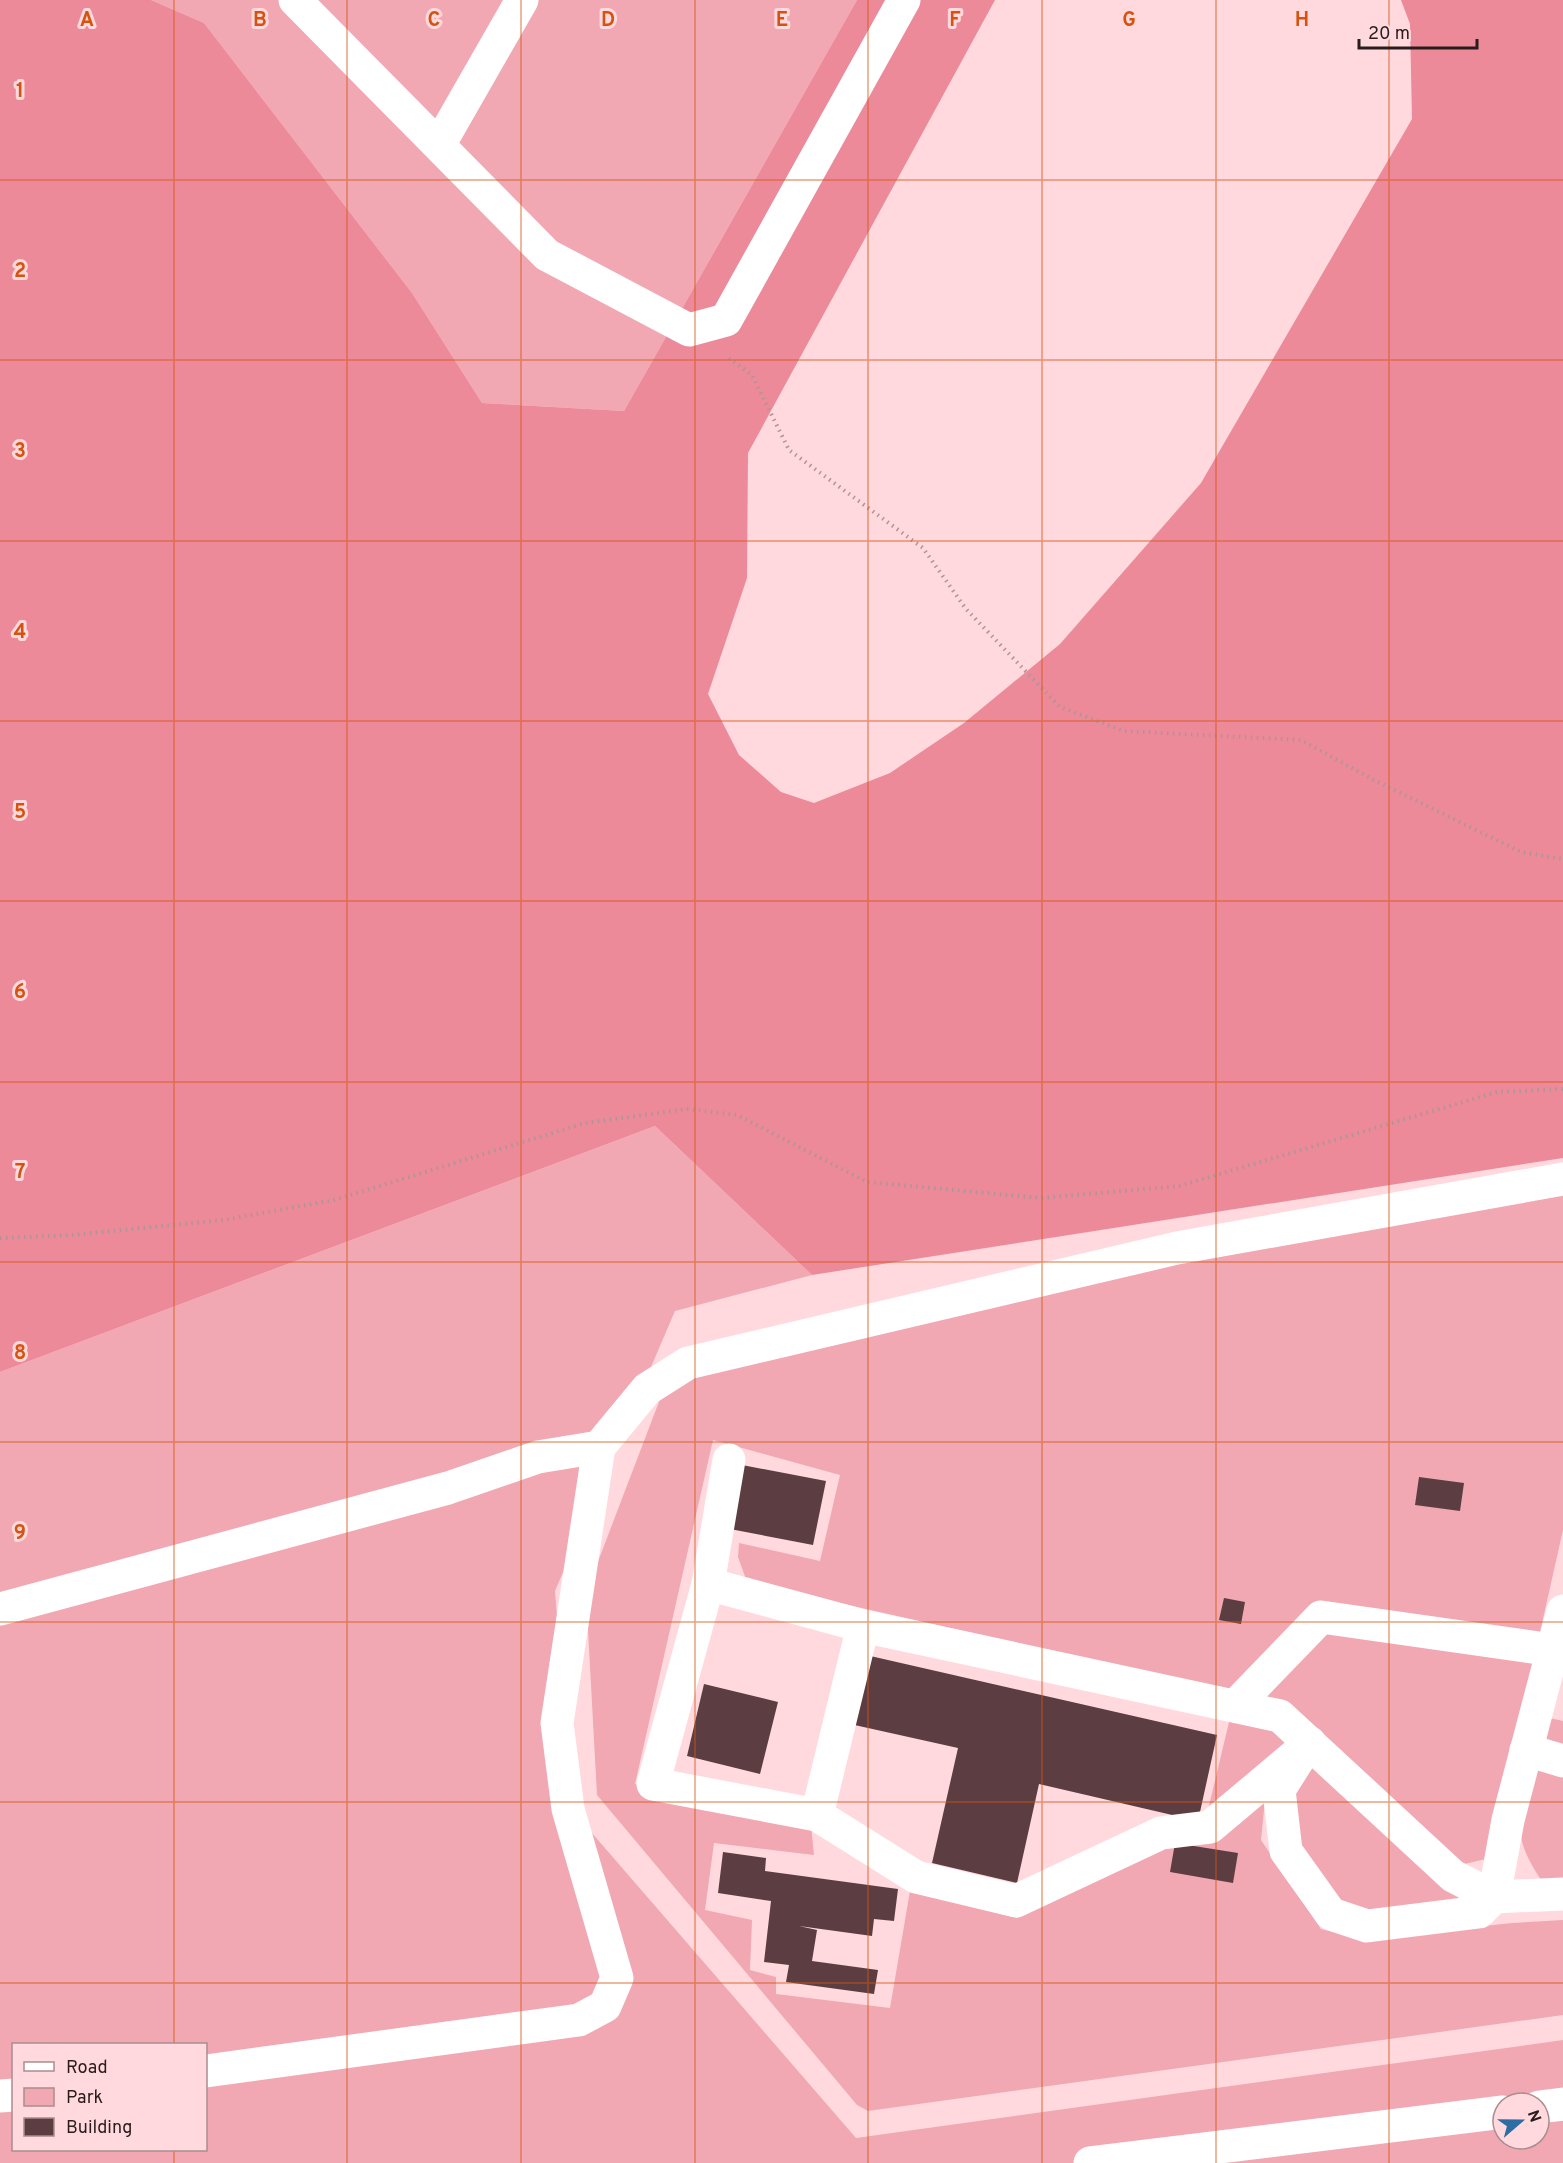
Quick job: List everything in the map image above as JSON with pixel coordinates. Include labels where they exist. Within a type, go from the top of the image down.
[{"type":"lane","points":[[296,0],[547,255],[689,330],[726,320],[904,0]]},
{"type":"lane","points":[[439,145],[522,0]]},
{"type":"lane","points":[[207,2071],[579,2020],[605,2006],[617,1978],[568,1809],[557,1723],[599,1448],[647,1389],[688,1363],[1177,1248],[1563,1179]]},
{"type":"lane","points":[[0,1609],[448,1488],[538,1457],[599,1448]]},
{"type":"lane","points":[[729,1460],[708,1584],[653,1784],[817,1815],[916,1877],[1016,1901],[1161,1833],[1210,1827],[1310,1743]]},
{"type":"lane","points":[[708,1584],[863,1626],[1280,1716],[1454,1876],[1494,1897],[1563,1894]]},
{"type":"lane","points":[[1310,1743],[1279,1790],[1286,1851],[1331,1914],[1367,1926],[1479,1912],[1494,1897],[1508,1820],[1563,1611]]},
{"type":"lane","points":[[1235,1706],[1321,1617],[1553,1650]]},
{"type":"lane","points":[[817,1815],[863,1626]]},
{"type":"lane","points":[[1526,1750],[1563,1761]]},
{"type":"lane","points":[[1090,2163],[1491,2113]]},
{"type":"path","points":[[689,330],[752,375],[789,450],[923,548],[966,609],[1060,707],[1124,731],[1301,740],[1370,778],[1521,852],[1563,858]]},
{"type":"path","points":[[0,1238],[72,1235],[224,1220],[323,1202],[585,1124],[687,1109],[737,1115],[867,1182],[1041,1198],[1179,1186],[1497,1092],[1563,1089]]},
{"type":"green space","points":[[151,0],[857,0],[624,411],[482,403],[412,293],[204,23]]},
{"type":"green space","points":[[655,1126],[812,1275],[675,1311],[555,1591],[572,1810],[856,2138],[1563,2040],[1563,2163],[0,2163],[0,1372]]},
{"type":"green space","points":[[1563,1183],[1563,1530],[1540,1632],[1318,1603],[1234,1692],[747,1582],[738,1557],[739,1543],[820,1561],[840,1475],[713,1440],[635,1784],[811,1825],[814,1855],[714,1843],[705,1910],[752,1920],[750,1970],[776,1977],[776,1994],[890,2008],[910,1891],[1017,1918],[1165,1839],[1266,1790],[1261,1840],[1321,1929],[1364,1939],[1512,1923],[1563,1920],[1563,2015],[868,2111],[857,2105],[597,1795],[586,1593],[665,1386],[1006,1296]]},
{"type":"green space","points":[[1324,1629],[1541,1660],[1490,1858],[1456,1866],[1257,1697]]},
{"type":"green space","points":[[1230,1718],[1274,1725],[1288,1748],[1208,1810]]},
{"type":"green space","points":[[1550,1718],[1563,1721],[1563,1752],[1545,1747]]},
{"type":"green space","points":[[1535,1766],[1563,1774],[1563,1880],[1542,1881],[1531,1864],[1521,1837],[1522,1813]]},
{"type":"green space","points":[[1313,1767],[1477,1898],[1368,1917],[1339,1909],[1295,1846],[1288,1796]]},
{"type":"shaded area","points":[[0,0],[151,0],[204,23],[412,293],[482,403],[624,411],[857,0],[995,0],[748,453],[747,578],[708,694],[739,755],[781,792],[814,803],[890,773],[964,723],[1060,644],[1201,483],[1412,119],[1410,24],[1401,0],[1563,0],[1563,1158],[812,1275],[655,1126],[0,1372]]},
{"type":"building","points":[[742,1465],[826,1481],[813,1545],[730,1529]]},
{"type":"building","points":[[1419,1477],[1464,1483],[1460,1511],[1415,1505]]},
{"type":"building","points":[[1224,1598],[1245,1602],[1241,1624],[1219,1620]]},
{"type":"building","points":[[866,1655],[1217,1735],[1198,1821],[1039,1784],[1017,1883],[932,1863],[958,1748],[850,1724]]},
{"type":"building","points":[[704,1684],[778,1702],[760,1774],[687,1756]]},
{"type":"building","points":[[1175,1843],[1238,1853],[1233,1883],[1170,1872]]},
{"type":"building","points":[[723,1852],[766,1858],[765,1871],[898,1889],[894,1921],[874,1919],[872,1936],[799,1926],[817,1930],[812,1961],[878,1970],[874,1994],[786,1982],[789,1965],[764,1962],[771,1901],[718,1893]]}]
